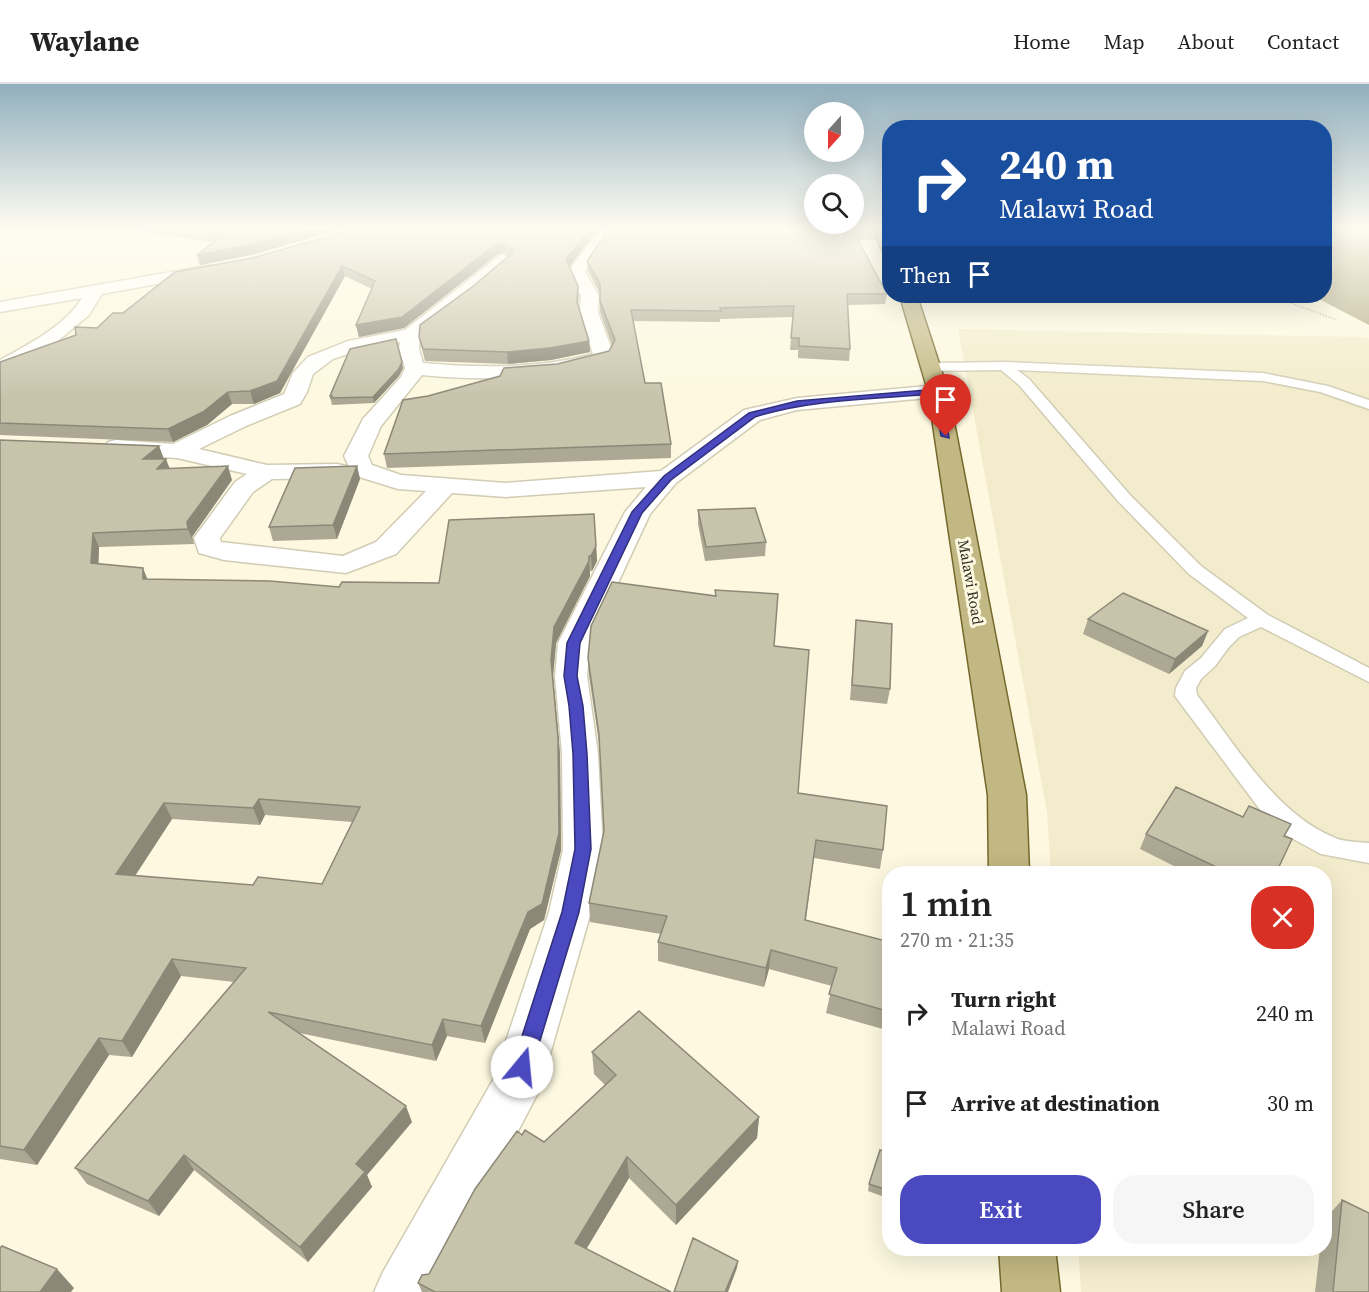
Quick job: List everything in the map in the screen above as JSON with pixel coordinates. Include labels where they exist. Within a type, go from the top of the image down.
[{"type":"main road","name":"Malawi Road","points":[[910,303],[935,379],[1007,795],[1009,866]]},
{"type":"main road","points":[[1028,1256],[1031,1292]]},
{"type":"street","points":[[0,307],[124,285]]},
{"type":"street","points":[[362,470],[356,456],[371,424],[410,379],[415,368],[409,349],[411,334],[421,322],[473,285]]},
{"type":"street","points":[[467,390],[534,370],[601,358],[603,353],[589,312],[590,296],[584,285]]},
{"type":"street","points":[[0,368],[40,346],[83,311],[95,291]]},
{"type":"street","points":[[177,451],[238,421],[292,399],[296,395],[303,372],[325,356],[359,345],[411,334]]},
{"type":"street","points":[[415,368],[451,372],[534,370]]},
{"type":"street","points":[[403,1292],[515,1089],[570,912],[583,849],[580,754],[571,676],[574,643],[638,512],[667,478],[752,415],[770,409],[935,379]]},
{"type":"street","points":[[388,406],[419,402]]},
{"type":"street","points":[[99,446],[177,451],[267,472],[362,470],[398,482],[444,487],[506,490],[667,478]]},
{"type":"street","points":[[267,472],[243,487],[207,538],[209,547],[224,552],[346,565],[387,548],[444,487]]},
{"type":"lane","points":[[935,379],[1004,366],[1209,373],[1263,377],[1323,389],[1369,405]]},
{"type":"lane","points":[[1004,366],[1024,382],[1124,498],[1195,570],[1261,619],[1369,676]]},
{"type":"lane","points":[[1261,619],[1232,633],[1227,638],[1208,662],[1192,675],[1186,688],[1186,696],[1269,805],[1295,829],[1330,847],[1369,853]]},
{"type":"path","points":[[1291,303],[1337,320]]},
{"type":"shaded area","points":[[1332,285],[1369,285],[1369,325],[1327,303],[1332,303]]},
{"type":"shaded area","points":[[958,329],[1365,337],[1369,339],[1369,1292],[1081,1292],[1079,1256],[1332,1256],[1332,866],[1051,866],[1047,812]]},
{"type":"building","points":[[158,285],[331,285],[277,381],[250,391],[228,392],[203,412],[168,429],[0,423],[0,362],[76,335],[75,327],[97,328],[113,313],[123,313]]},
{"type":"building","points":[[373,285],[443,285],[402,317],[356,325]]},
{"type":"building","points":[[578,285],[577,302],[589,341],[507,352],[423,349],[419,337],[420,325],[472,287]]},
{"type":"building","points":[[600,285],[882,285],[882,294],[847,294],[850,349],[799,346],[799,338],[791,338],[794,306],[720,308],[721,311],[631,310],[645,383],[661,383],[671,444],[384,454],[403,400],[428,396],[500,376],[504,368],[557,364],[609,351],[615,340],[600,301]]},
{"type":"building","points":[[396,339],[402,362],[398,370],[373,397],[331,398],[350,349]]},
{"type":"building","points":[[0,440],[159,446],[143,459],[166,459],[157,469],[228,466],[187,522],[188,529],[93,533],[91,563],[143,568],[143,579],[270,581],[339,587],[342,582],[439,583],[449,520],[594,514],[596,546],[554,627],[551,660],[558,738],[559,833],[542,904],[528,912],[481,1026],[443,1019],[432,1045],[268,1012],[406,1106],[356,1164],[365,1172],[300,1247],[184,1155],[148,1201],[75,1168],[246,968],[172,959],[122,1041],[99,1038],[24,1150],[0,1146]],"holes":[[[259,799],[360,807],[322,884],[258,877],[253,885],[116,874],[164,803],[253,808]]]},
{"type":"building","points":[[357,466],[333,525],[269,527],[295,468]]},
{"type":"building","points":[[755,508],[766,542],[706,547],[698,510]]},
{"type":"building","points":[[612,582],[716,596],[715,590],[778,594],[774,646],[809,650],[798,793],[887,806],[883,850],[816,840],[805,920],[882,940],[882,1010],[829,994],[837,968],[771,950],[766,968],[658,942],[667,916],[589,903],[604,831],[599,735],[588,658],[591,626]]},
{"type":"building","points":[[1123,593],[1208,631],[1175,659],[1088,619]]},
{"type":"building","points":[[856,620],[892,624],[890,689],[852,685]]},
{"type":"building","points":[[1176,787],[1243,817],[1249,806],[1291,824],[1284,836],[1292,839],[1279,866],[1214,866],[1146,834]]},
{"type":"building","points":[[639,1011],[759,1117],[676,1205],[627,1157],[575,1243],[671,1292],[435,1292],[418,1283],[422,1275],[429,1274],[475,1189],[517,1131],[522,1135],[525,1130],[544,1142],[616,1075],[592,1052]]},
{"type":"building","points":[[880,1150],[882,1151],[882,1188],[869,1184]]},
{"type":"building","points":[[1342,1200],[1369,1213],[1369,1292],[1333,1292]]},
{"type":"building","points":[[693,1238],[738,1261],[725,1292],[674,1292]]},
{"type":"building","points":[[2,1246],[57,1269],[40,1292],[0,1292],[0,1248]]},
{"type":"route","points":[[522,1067],[570,912],[583,849],[580,754],[571,676],[574,643],[611,562],[638,512],[667,478],[752,415],[770,409],[797,404],[938,391],[946,436]]}]
